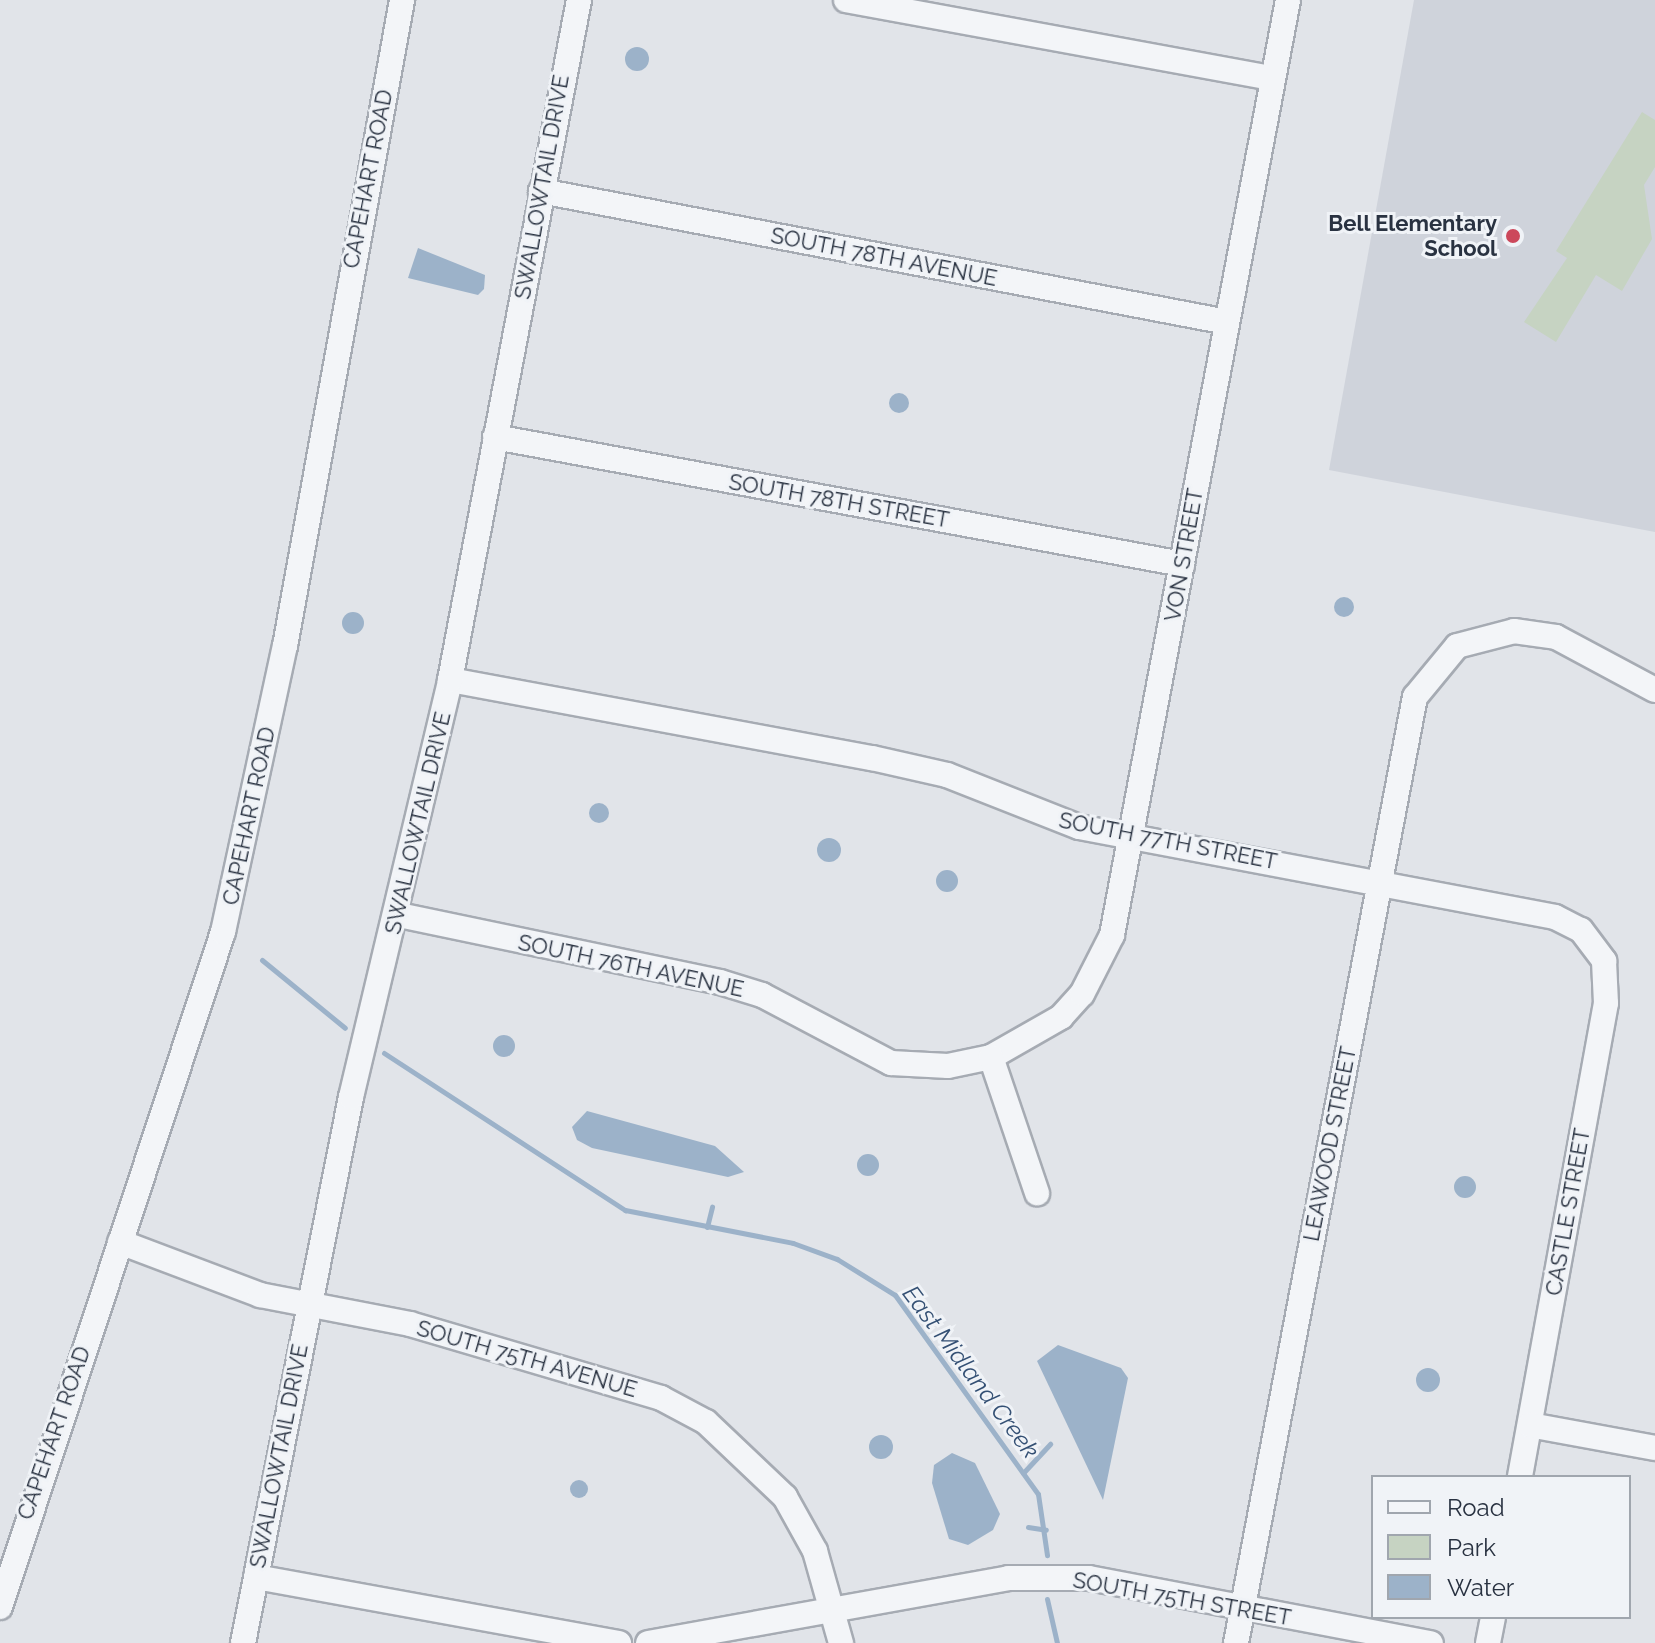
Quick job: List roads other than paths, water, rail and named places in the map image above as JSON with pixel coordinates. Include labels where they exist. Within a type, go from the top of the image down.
[{"type":"street","name":"CAPEHART ROAD","points":[[0,1607],[223,932],[260,772],[402,0]]},
{"type":"street","name":"SWALLOWTAIL DRIVE","points":[[243,1643],[308,1306],[450,680],[579,0]]},
{"type":"street","points":[[846,0],[1273,78]]},
{"type":"street","name":"VON STREET","points":[[991,1057],[1027,1042],[1082,994],[1112,935],[1134,836],[1288,0]]},
{"type":"street","name":"SOUTH 78TH AVENUE","points":[[541,191],[1227,322]]},
{"type":"street","name":"SOUTH 78TH STREET","points":[[495,437],[1182,564]]},
{"type":"street","name":"LEAWOOD STREET","points":[[1236,1643],[1409,714],[1446,656],[1483,635],[1544,634],[1655,690]]},
{"type":"street","name":"SOUTH 77TH STREET","points":[[450,680],[947,775],[1057,820],[1555,917],[1598,949]]},
{"type":"street","name":"SOUTH 76TH AVENUE","points":[[399,915],[720,982],[762,995],[891,1063],[948,1066],[991,1057]]},
{"type":"street","name":"CASTLE STREET","points":[[1520,1475],[1606,1003],[1598,949]]},
{"type":"street","points":[[991,1057],[1037,1193]]},
{"type":"street","name":"SOUTH 75TH AVENUE","points":[[120,1242],[308,1306],[410,1324],[661,1398],[706,1422],[785,1497],[837,1611]]},
{"type":"street","points":[[1530,1425],[1655,1448]]},
{"type":"street","points":[[256,1577],[619,1643]]},
{"type":"street","name":"SOUTH 75TH STREET","points":[[648,1643],[1008,1578],[1089,1578],[1431,1643]]},
{"type":"street","points":[[837,1611],[841,1643]]},
{"type":"street","points":[[1488,1643],[1493,1619]]},
{"type":"water","points":[[637,47],[646,50],[649,59],[646,68],[637,71],[628,68],[625,59],[628,50]]},
{"type":"water","points":[[418,248],[485,275],[484,289],[478,295],[408,278]]},
{"type":"water","points":[[899,393],[906,396],[909,403],[906,410],[899,413],[892,410],[889,403],[892,396]]},
{"type":"water","points":[[1340,597],[1348,597],[1354,607],[1348,617],[1340,617],[1334,611],[1334,603]]},
{"type":"water","points":[[353,612],[364,623],[353,634],[342,623]]},
{"type":"water","points":[[595,803],[603,803],[609,813],[603,823],[595,823],[589,817],[589,809]]},
{"type":"water","points":[[829,838],[838,841],[841,850],[838,859],[829,862],[820,859],[817,850],[820,841]]},
{"type":"water","points":[[947,870],[955,873],[958,881],[955,889],[947,892],[939,889],[936,881],[939,873]]},
{"type":"water","points":[[504,1035],[512,1038],[515,1046],[512,1054],[504,1057],[496,1054],[493,1046],[496,1038]]},
{"type":"water","points":[[587,1111],[715,1146],[744,1172],[728,1177],[592,1148],[577,1140],[572,1127]]},
{"type":"water","points":[[864,1154],[872,1154],[879,1165],[872,1176],[864,1176],[857,1169],[857,1161]]},
{"type":"water","points":[[1465,1176],[1473,1179],[1476,1187],[1473,1195],[1465,1198],[1457,1195],[1454,1187],[1457,1179]]},
{"type":"water","points":[[1058,1345],[1121,1368],[1128,1378],[1103,1500],[1037,1361]]},
{"type":"water","points":[[1428,1368],[1439,1375],[1440,1380],[1433,1391],[1428,1392],[1417,1385],[1416,1380],[1423,1369]]},
{"type":"water","points":[[881,1435],[890,1438],[893,1447],[890,1456],[881,1459],[872,1456],[869,1447],[872,1438]]},
{"type":"water","points":[[952,1453],[975,1463],[1000,1514],[993,1530],[968,1545],[949,1539],[932,1483],[934,1465]]},
{"type":"water","points":[[579,1480],[588,1489],[579,1498],[570,1489]]},
{"type":"waterway","name":"East Midland Creek","points":[[262,960],[345,1028]]},
{"type":"waterway","name":"East Midland Creek","points":[[384,1053],[625,1210],[793,1243],[837,1259],[895,1295],[1038,1494],[1047,1555]]},
{"type":"waterway","points":[[707,1227],[712,1207]]},
{"type":"waterway","points":[[1023,1473],[1050,1444]]},
{"type":"waterway","points":[[1028,1527],[1046,1530]]},
{"type":"waterway","name":"East Midland Creek","points":[[1047,1599],[1057,1643]]},
{"type":"place","name":"Bell Elementary School","points":[[1513,236]]}]
